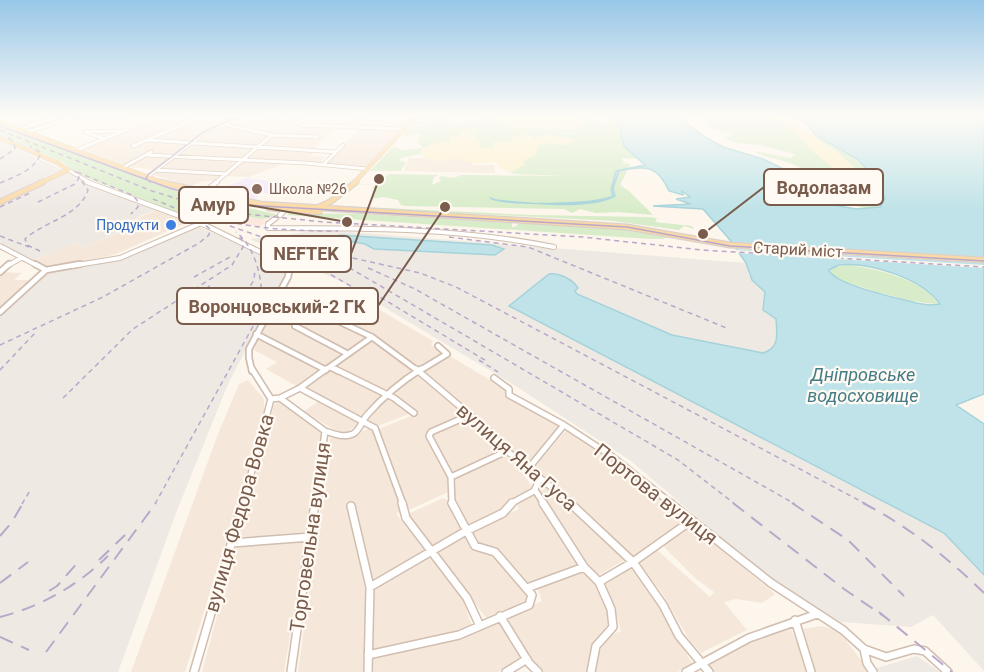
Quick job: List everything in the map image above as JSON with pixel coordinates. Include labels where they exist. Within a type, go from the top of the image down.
[{"type":"main road","points":[[0,202],[68,170],[66,166],[24,148]]},
{"type":"main road","points":[[72,148],[147,177],[203,193],[285,210],[312,209],[327,205],[368,169],[387,148]]},
{"type":"main road","points":[[260,204],[332,212],[344,211]]},
{"type":"main road","points":[[327,205],[344,211]]},
{"type":"main road","points":[[327,205],[332,212]]},
{"type":"main road","name":"Старий міст","points":[[344,211],[614,226],[649,229],[734,246],[984,260]]},
{"type":"street","points":[[77,150],[81,148]]},
{"type":"street","points":[[147,177],[184,148]]},
{"type":"street","points":[[203,193],[257,148]]},
{"type":"street","points":[[280,148],[336,152]]},
{"type":"street","points":[[324,164],[340,148]]},
{"type":"street","points":[[122,168],[151,152]]},
{"type":"street","points":[[146,156],[324,164],[368,169]]},
{"type":"street","points":[[68,170],[103,187],[254,246],[287,263],[290,271],[256,334],[387,395],[414,413]]},
{"type":"street","points":[[155,170],[227,174]]},
{"type":"street","points":[[280,215],[285,210]]},
{"type":"street","points":[[276,218],[268,224],[268,228],[350,228],[510,238],[554,247]]},
{"type":"street","points":[[0,312],[46,270],[120,258],[199,224]]},
{"type":"street","points":[[0,246],[46,270]]},
{"type":"street","points":[[0,272],[21,258]]},
{"type":"street","name":"вулиця Яна Гуса","points":[[279,293],[372,337],[418,370],[507,451],[556,489],[633,562],[663,605],[679,636],[709,672]]},
{"type":"street","points":[[295,326],[348,354]]},
{"type":"street","name":"вулиця Федора Вовка","points":[[194,672],[232,543],[270,399],[268,392],[250,370],[247,360],[256,334]]},
{"type":"street","points":[[270,399],[280,398],[300,388],[372,337]]},
{"type":"street","points":[[325,431],[336,436],[347,436],[357,431],[366,417],[387,395],[418,370],[447,354],[438,346]]},
{"type":"street","name":"Портова вулиця","points":[[494,378],[509,389],[509,395],[564,425],[610,455],[771,583],[843,630],[864,649]]},
{"type":"street","points":[[300,388],[375,428],[406,518],[467,598],[480,626]]},
{"type":"street","name":"Торговельна вулиця","points":[[280,398],[325,431],[291,672]]},
{"type":"street","points":[[368,656],[459,634],[531,603],[532,595],[495,552],[475,546],[453,507],[450,492],[451,477],[429,434],[470,415]]},
{"type":"street","points":[[528,469],[564,425]]},
{"type":"street","points":[[451,477],[507,451]]},
{"type":"street","points":[[370,587],[466,531],[503,513],[513,501],[536,490],[540,478]]},
{"type":"street","points":[[536,490],[584,567],[599,582],[611,609],[613,627],[596,646],[591,672]]},
{"type":"street","points":[[351,506],[370,587],[368,672]]},
{"type":"street","points":[[599,582],[633,562],[692,520]]},
{"type":"street","points":[[232,543],[311,537]]},
{"type":"street","points":[[526,588],[584,567]]},
{"type":"street","points":[[686,672],[746,637],[818,614]]},
{"type":"street","points":[[500,616],[527,659],[538,672]]},
{"type":"street","points":[[795,620],[811,672]]},
{"type":"street","points":[[864,649],[867,663],[873,672]]},
{"type":"street","points":[[864,649],[886,657],[914,649],[925,651],[948,672]]},
{"type":"street","points":[[506,672],[527,659]]},
{"type":"shaded area","points":[[0,148],[16,148],[63,170],[0,199]]},
{"type":"shaded area","points":[[184,148],[153,169],[127,167],[83,149]]},
{"type":"shaded area","points":[[186,148],[315,148],[311,156],[325,157],[320,163],[288,162],[249,177],[223,176],[216,181],[203,181],[192,186],[153,175]]},
{"type":"shaded area","points":[[340,148],[382,148],[364,168],[326,164]]},
{"type":"shaded area","points":[[409,158],[472,159],[472,165],[495,165],[495,173],[404,171]]},
{"type":"shaded area","points":[[66,173],[155,210],[140,216],[113,235],[83,248],[76,243],[30,261],[0,242],[0,203]]},
{"type":"shaded area","name":"Школа №26","points":[[246,178],[297,186],[284,196],[264,193],[254,199],[215,192]]},
{"type":"shaded area","points":[[159,209],[188,222],[116,254],[67,267],[48,270],[31,261],[75,243],[83,248],[114,235],[140,217]]},
{"type":"shaded area","points":[[224,213],[268,220],[260,227],[217,219]]},
{"type":"shaded area","points":[[197,226],[289,267],[228,384],[178,508],[118,672],[0,672],[0,315],[45,274],[126,257]]},
{"type":"shaded area","points":[[323,230],[746,263],[749,275],[765,292],[768,314],[776,319],[777,342],[774,348],[763,353],[672,335],[577,294],[573,282],[555,273],[549,274],[509,306],[944,533],[984,575],[984,671],[933,615],[911,627],[841,622],[774,583],[631,461],[514,385],[342,282],[250,239]]},
{"type":"shaded area","points":[[0,273],[22,273],[14,280],[31,280],[0,309]]},
{"type":"shaded area","points":[[361,299],[433,341],[431,345],[443,354],[419,368],[375,335],[336,316]]},
{"type":"shaded area","points":[[274,313],[293,323],[291,325],[304,333],[345,354],[325,368],[261,335]]},
{"type":"shaded area","points":[[321,315],[369,338],[349,352],[302,327]]},
{"type":"shaded area","points":[[259,339],[322,371],[298,387],[266,369],[277,362],[254,350]]},
{"type":"shaded area","points":[[372,340],[414,371],[386,393],[335,366]]},
{"type":"shaded area","points":[[448,355],[507,390],[506,396],[557,424],[559,428],[544,444],[542,453],[528,466],[422,370]]},
{"type":"shaded area","points":[[330,369],[382,395],[382,398],[362,417],[303,388]]},
{"type":"shaded area","points":[[415,373],[466,416],[425,433],[447,478],[448,492],[407,511],[379,429],[418,413],[393,393]]},
{"type":"shaded area","points":[[248,380],[264,399],[264,409],[243,488],[185,672],[131,672],[218,434],[239,384]]},
{"type":"shaded area","points":[[387,397],[393,398],[411,413],[378,426],[367,419]]},
{"type":"shaded area","points":[[279,401],[301,414],[322,432],[306,535],[238,541],[274,405]]},
{"type":"shaded area","points":[[319,401],[362,422],[342,435],[304,411]]},
{"type":"shaded area","points":[[469,417],[481,427],[501,452],[452,474],[431,436],[435,431]]},
{"type":"shaded area","points":[[370,428],[374,429],[403,508],[396,514],[425,551],[377,579],[372,579],[364,559],[353,502],[347,504],[365,590],[365,672],[298,672],[330,438],[347,438]]},
{"type":"shaded area","points":[[567,429],[635,478],[686,519],[634,559],[558,487],[533,469]]},
{"type":"shaded area","points":[[505,455],[518,467],[532,490],[467,527],[457,506],[453,480],[455,476]]},
{"type":"shaded area","points":[[547,485],[624,560],[599,575],[593,575],[538,489]]},
{"type":"shaded area","points":[[537,494],[579,566],[526,584],[516,569],[512,571],[497,552],[478,546],[468,531],[519,509],[516,502]]},
{"type":"shaded area","points":[[443,498],[448,500],[463,530],[431,547],[408,514]]},
{"type":"shaded area","points":[[692,524],[775,594],[762,603],[736,599],[724,602],[747,630],[701,653],[690,641],[662,593],[638,562],[657,550],[710,597],[714,592],[696,579],[662,545]]},
{"type":"shaded area","points":[[464,534],[476,551],[482,550],[494,554],[522,586],[529,602],[487,619],[435,551]]},
{"type":"shaded area","points":[[306,540],[284,672],[202,672],[236,545]]},
{"type":"shaded area","points":[[426,557],[432,558],[463,599],[472,627],[458,633],[372,653],[374,587]]},
{"type":"shaded area","points":[[633,566],[659,605],[692,663],[678,672],[593,672],[598,646],[607,637],[621,631],[615,609],[601,584]]},
{"type":"shaded area","points":[[582,572],[592,577],[598,585],[608,609],[609,627],[594,643],[589,672],[541,672],[526,656],[505,617],[542,601],[537,587]]},
{"type":"shaded area","points":[[499,620],[523,657],[498,672],[373,672],[373,657]]},
{"type":"shaded area","points":[[822,626],[839,631],[870,672],[815,672],[802,629]]},
{"type":"shaded area","points":[[790,627],[805,661],[807,672],[714,672],[707,664],[769,632]]},
{"type":"shaded area","points":[[917,656],[940,672],[876,672],[874,669]]},
{"type":"green space","points":[[31,148],[61,148],[179,192],[275,214],[270,218],[262,219],[214,211],[197,220],[90,179],[63,162]]},
{"type":"green space","points":[[392,148],[423,148],[420,153],[425,153],[401,158],[400,161],[406,162],[401,171],[370,171]]},
{"type":"green space","points":[[536,148],[630,148],[638,159],[621,158],[624,162],[621,164],[630,165],[620,185],[653,215],[596,213],[580,209],[572,213],[564,209],[406,206],[401,205],[398,200],[383,197],[370,199],[376,193],[372,192],[375,189],[371,188],[379,184],[354,185],[383,183],[390,174],[439,175],[434,177],[432,185],[441,181],[439,178],[441,176],[454,178],[461,175],[569,176],[514,174],[508,171],[525,165],[523,161],[528,159]]},
{"type":"green space","points":[[772,148],[812,148],[853,184],[856,188],[855,193],[842,194],[828,190],[829,185],[795,165],[754,151],[791,158],[795,154]]},
{"type":"green space","points":[[831,148],[839,148],[851,156],[872,174],[884,194],[884,204],[868,209],[856,206],[871,194],[863,176]]},
{"type":"green space","points":[[789,170],[802,175],[801,178],[823,194],[850,206],[832,205],[806,198],[803,182]]},
{"type":"green space","points":[[341,207],[531,215],[647,217],[657,218],[655,222],[692,226],[694,229],[684,226],[679,230],[613,221]]},
{"type":"green space","points":[[289,213],[360,214],[512,223],[512,227],[519,223],[635,230],[669,236],[663,239],[650,239],[287,215]]},
{"type":"green space","points":[[847,265],[884,272],[909,281],[920,287],[938,303],[917,302],[884,294],[831,274],[831,268]]},
{"type":"sand","points":[[425,148],[539,148],[535,152],[537,154],[523,161],[525,165],[511,172],[500,168],[496,162],[474,163],[462,159],[439,161],[422,157],[425,153],[420,152]]},
{"type":"sand","points":[[809,148],[831,148],[854,168],[859,169],[857,171],[866,183],[870,197],[864,198],[850,194],[855,192],[853,184]]},
{"type":"water","name":"Дніпровське водосховище","points":[[627,148],[728,148],[763,159],[794,174],[804,185],[806,198],[811,201],[856,209],[880,207],[885,199],[879,184],[871,178],[873,175],[857,159],[838,148],[984,148],[984,394],[956,405],[984,424],[984,575],[944,533],[509,306],[549,274],[557,274],[576,285],[577,294],[672,335],[763,353],[775,344],[776,319],[763,310],[765,292],[752,280],[746,263],[730,240],[703,209],[653,206],[691,204],[676,199],[690,197],[682,191],[683,195],[669,191],[655,172],[644,168],[619,171],[613,188],[615,196],[590,203],[574,204],[532,203],[571,203],[613,196],[611,190],[616,171],[645,165]],"holes":[[[839,265],[865,266],[908,279],[940,304],[916,303],[854,286],[833,276],[829,270]]]},
{"type":"water","points":[[340,235],[492,245],[504,249],[495,255],[374,249],[365,244],[338,239]]},
{"type":"pier","points":[[728,242],[984,257],[984,263],[733,249]]},
{"type":"pier","points":[[734,250],[984,265],[984,268],[736,253]]},
{"type":"tram line","points":[[61,148],[148,180]]},
{"type":"tram line","points":[[148,180],[146,178],[148,175],[183,148]]},
{"type":"tram line","points":[[148,180],[172,189],[245,205],[627,227],[730,246],[984,261]]},
{"type":"railway","points":[[0,159],[15,148]]},
{"type":"railway","points":[[0,183],[24,172],[34,164],[41,153],[34,148]]},
{"type":"railway","points":[[46,148],[152,191],[201,206],[236,213],[324,222],[583,237],[702,250],[984,267]]},
{"type":"railway","points":[[38,202],[75,184],[79,178],[75,171]]},
{"type":"railway","points":[[77,172],[132,195],[137,200],[138,207],[131,214]]},
{"type":"railway","points":[[40,251],[27,245],[25,239],[69,212],[84,199],[88,190],[78,176]]},
{"type":"railway","points":[[0,207],[30,193]]},
{"type":"railway","points":[[153,199],[192,215]]},
{"type":"railway","points":[[185,209],[223,220],[260,227],[338,231]]},
{"type":"railway","points":[[0,345],[103,297],[199,243],[209,235],[210,229],[197,218]]},
{"type":"railway","points":[[230,226],[348,267],[678,460],[735,504]]},
{"type":"railway","points":[[155,504],[262,310],[258,268],[249,248],[236,232]]},
{"type":"railway","points":[[63,398],[133,329],[232,265],[243,247],[242,240],[237,235]]},
{"type":"railway","points":[[0,236],[29,247]]},
{"type":"railway","points":[[449,237],[528,247],[729,329]]},
{"type":"railway","points":[[282,252],[319,268],[370,297]]},
{"type":"railway","points":[[335,254],[420,273],[456,287],[866,504]]},
{"type":"railway","points":[[194,277],[230,257]]},
{"type":"railway","points":[[368,268],[415,289],[795,504]]},
{"type":"railway","points":[[241,301],[254,280],[255,269]]},
{"type":"railway","points":[[189,310],[210,285]]},
{"type":"railway","points":[[365,288],[488,362]]},
{"type":"railway","points":[[0,370],[35,333]]},
{"type":"railway","points":[[479,360],[498,372]]},
{"type":"railway","points":[[22,504],[31,489]]},
{"type":"railway","points":[[0,536],[12,522],[23,503]]},
{"type":"railway","points":[[46,652],[156,503]]},
{"type":"railway","points":[[733,503],[844,589],[885,617]]},
{"type":"railway","points":[[792,503],[848,540],[904,596]]},
{"type":"railway","points":[[863,503],[896,522],[927,544],[984,593]]},
{"type":"railway","points":[[99,560],[125,535]]},
{"type":"railway","points":[[0,617],[58,594],[84,577],[108,556]]},
{"type":"railway","points":[[49,591],[57,586],[79,561]]},
{"type":"railway","points":[[0,583],[28,562]]},
{"type":"railway","points":[[879,612],[952,672]]},
{"type":"railway","points":[[0,637],[29,650]]},
{"type":"place","name":"NEFTEK","points":[[379,179]]},
{"type":"place","name":"Школа №26","points":[[257,189]]},
{"type":"place","name":"Воронцовський-2 ГК","points":[[445,207]]},
{"type":"place","name":"Амур","points":[[347,222]]},
{"type":"place","name":"Продукти","points":[[171,225]]},
{"type":"place","name":"Водолазам","points":[[703,234]]}]
